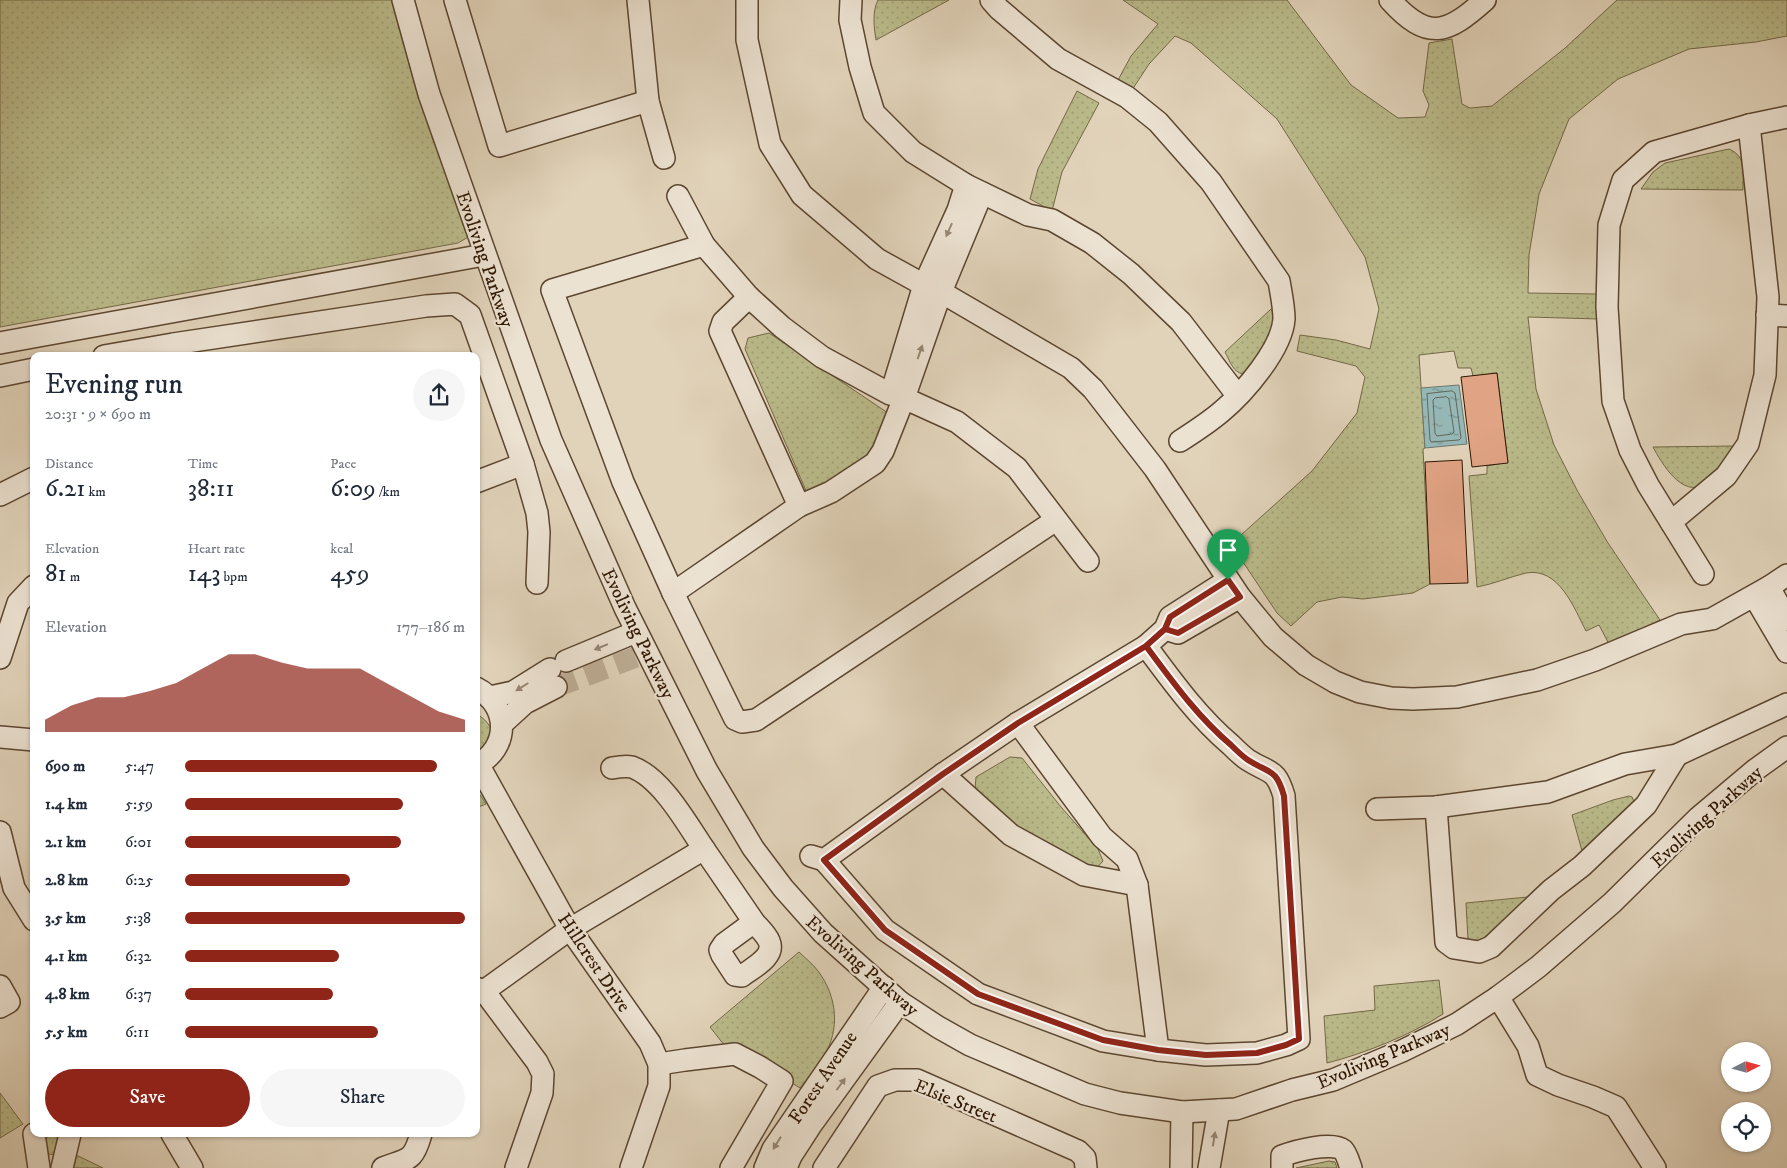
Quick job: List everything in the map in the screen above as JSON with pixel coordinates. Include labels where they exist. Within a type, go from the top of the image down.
[{"type":"street","name":"Evoliving Parkway","points":[[403,0],[429,94],[484,255],[551,440],[636,632],[707,771],[753,848],[793,901],[823,934],[900,1002],[938,1028],[970,1045],[1085,1094],[1128,1105],[1182,1112],[1236,1109],[1292,1090],[1333,1080],[1402,1051],[1456,1024],[1498,997],[1538,967],[1612,903],[1698,818],[1755,770],[1787,747]]},
{"type":"street","points":[[455,0],[499,146],[648,101]]},
{"type":"street","points":[[638,0],[648,101],[664,158]]},
{"type":"street","points":[[747,0],[747,40],[770,144],[802,195],[877,259],[932,288],[1071,368],[1093,389],[1155,469],[1228,580],[1273,637],[1306,665],[1335,682],[1360,692],[1391,698],[1413,699],[1457,697],[1537,680],[1595,660],[1681,624],[1712,619],[1762,591],[1787,574]]},
{"type":"street","points":[[851,0],[850,20],[860,67],[874,113],[913,152],[974,189],[1028,215],[1052,220],[1092,243],[1131,274],[1181,322],[1237,395]]},
{"type":"street","points":[[991,0],[999,10],[1058,59],[1120,92],[1158,122],[1211,182],[1279,281],[1283,299],[1284,319],[1279,341],[1258,374],[1222,411],[1180,442]]},
{"type":"street","points":[[1390,0],[1406,17],[1430,28],[1439,29],[1449,27],[1469,14],[1485,0]]},
{"type":"street","points":[[1703,574],[1648,485],[1630,450],[1613,401],[1607,307],[1609,225],[1623,180],[1654,152],[1749,125],[1787,118]]},
{"type":"street","points":[[1671,522],[1726,476],[1748,444],[1765,375],[1777,306],[1749,125]]},
{"type":"street","points":[[673,593],[799,506],[831,492],[875,464],[883,451],[897,396],[958,210],[974,189]]},
{"type":"street","points":[[678,196],[704,245],[749,297],[782,327],[822,356],[897,396],[957,422],[1017,468],[1088,561]]},
{"type":"street","points":[[704,245],[552,290],[623,482],[673,593],[735,720],[742,722],[756,720],[1056,520]]},
{"type":"street","points":[[0,343],[484,255]]},
{"type":"street","points":[[749,297],[723,322],[720,331],[799,506]]},
{"type":"street","points":[[151,352],[174,350],[416,307],[455,304],[470,314],[523,464],[537,513],[539,532],[538,583]]},
{"type":"street","points":[[0,376],[30,370]]},
{"type":"street","points":[[480,480],[523,464]]},
{"type":"street","points":[[0,495],[30,480]]},
{"type":"street","points":[[1146,646],[1190,705],[1214,731],[1247,760],[1272,772],[1279,780],[1284,796],[1299,1030],[1299,1039],[1286,1045],[1257,1053],[1206,1055],[1158,1050],[1103,1040],[978,994],[885,930],[817,858],[1018,723],[1146,646],[1165,629],[1170,617],[1228,580]]},
{"type":"street","points":[[0,658],[18,603],[30,590]]},
{"type":"street","points":[[1762,591],[1787,620]]},
{"type":"street","points":[[1762,591],[1787,652]]},
{"type":"street","points":[[1165,629],[1178,633],[1240,597]]},
{"type":"street","points":[[483,693],[513,692],[636,632]]},
{"type":"street","points":[[502,724],[557,672]]},
{"type":"street","points":[[480,762],[493,752],[501,734],[502,724],[500,714],[483,693]]},
{"type":"street","points":[[1377,809],[1436,807],[1548,792],[1625,764],[1677,755],[1787,704]]},
{"type":"street","points":[[1018,723],[1102,837],[1127,859],[1137,886],[1158,1050]]},
{"type":"street","points":[[0,737],[30,740]]},
{"type":"street","points":[[1436,807],[1446,942],[1454,948],[1479,952],[1490,947],[1551,890],[1582,866],[1646,805],[1677,755]]},
{"type":"street","points":[[612,768],[630,767],[648,777],[675,804],[754,922]]},
{"type":"street","name":"Hillcrest Drive","points":[[480,769],[570,929],[650,1042],[659,1064],[659,1086],[631,1168]]},
{"type":"street","points":[[943,774],[1011,835],[1084,875],[1137,886]]},
{"type":"street","points":[[0,832],[14,888],[30,914]]},
{"type":"street","points":[[516,1168],[542,1093],[543,1074],[537,1062],[480,989],[570,929],[704,850]]},
{"type":"street","points":[[0,986],[9,1002],[0,1007]]},
{"type":"street","name":"Forest Avenue","points":[[786,1168],[815,1104],[884,987]]},
{"type":"street","points":[[1498,997],[1528,1046],[1537,1075],[1616,1107],[1655,1168]]},
{"type":"street","name":"Forest Avenue","points":[[765,1168],[773,1149],[815,1104],[900,1002]]},
{"type":"street","points":[[659,1064],[735,1054],[760,1067],[815,1104]]},
{"type":"street","name":"Elsie Street","points":[[824,1168],[878,1086],[896,1080],[917,1080],[1078,1151],[1085,1158],[1086,1168]]},
{"type":"street","points":[[731,1168],[782,1081]]},
{"type":"street","points":[[1209,1168],[1219,1110]]},
{"type":"street","points":[[1181,1168],[1182,1112]]},
{"type":"street","points":[[35,1137],[39,1168]]},
{"type":"street","points":[[62,1168],[69,1137]]},
{"type":"street","points":[[174,1137],[192,1168]]},
{"type":"street","points":[[384,1168],[410,1158],[416,1151],[420,1137]]},
{"type":"street","points":[[1282,1168],[1282,1156],[1328,1146],[1344,1151],[1351,1168]]},
{"type":"green space","points":[[0,0],[394,0],[432,137],[470,236],[458,243],[0,327]]},
{"type":"green space","points":[[878,0],[949,0],[876,40],[874,15]]},
{"type":"green space","points":[[1123,0],[1287,0],[1351,85],[1398,118],[1425,117],[1429,105],[1423,91],[1429,43],[1452,39],[1462,104],[1470,108],[1492,106],[1564,49],[1617,0],[1787,0],[1787,36],[1756,42],[1689,49],[1618,79],[1569,119],[1539,194],[1529,255],[1528,293],[1598,294],[1599,319],[1528,317],[1536,389],[1554,445],[1578,492],[1608,543],[1660,620],[1609,644],[1599,625],[1586,631],[1564,591],[1548,576],[1538,573],[1526,573],[1477,587],[1469,476],[1487,474],[1487,466],[1508,462],[1497,373],[1473,376],[1471,368],[1458,368],[1454,351],[1419,355],[1425,448],[1423,449],[1430,584],[1413,593],[1363,599],[1342,597],[1317,602],[1291,626],[1277,613],[1231,544],[1312,471],[1357,413],[1365,377],[1356,366],[1297,351],[1300,335],[1336,340],[1370,349],[1379,309],[1365,257],[1277,119],[1191,43],[1175,36],[1149,64],[1132,90],[1117,82],[1131,56],[1158,24]]},
{"type":"green space","points":[[1077,91],[1099,103],[1062,172],[1052,211],[1030,199],[1038,169]]},
{"type":"green space","points":[[1729,149],[1739,156],[1743,166],[1743,190],[1641,189],[1653,172],[1665,163]]},
{"type":"green space","points":[[1271,309],[1275,318],[1275,331],[1249,375],[1239,373],[1225,352]]},
{"type":"green space","points":[[769,333],[888,413],[875,460],[807,493],[745,349],[748,338]]},
{"type":"green space","points":[[1733,446],[1722,464],[1707,482],[1696,487],[1688,487],[1673,477],[1653,447]]},
{"type":"green space","points":[[480,716],[491,729],[492,737],[490,743],[480,753]]},
{"type":"green space","points":[[1010,757],[1022,758],[1098,849],[1103,861],[1094,871],[1025,834],[975,789],[976,777]]},
{"type":"green space","points":[[480,795],[486,804],[480,806]]},
{"type":"green space","points":[[1629,796],[1632,797],[1635,804],[1584,858],[1572,815]]},
{"type":"green space","points":[[1548,895],[1490,944],[1468,940],[1466,903]]},
{"type":"green space","points":[[799,952],[816,968],[824,981],[833,1002],[834,1013],[834,1025],[829,1047],[800,1088],[763,1065],[732,1055],[710,1027]]},
{"type":"green space","points":[[1439,980],[1443,1014],[1386,1043],[1327,1063],[1324,1016],[1375,1010],[1374,986]]},
{"type":"green space","points":[[0,1093],[23,1124],[0,1138]]},
{"type":"green space","points":[[39,1137],[63,1137],[60,1150],[53,1155],[46,1153]]},
{"type":"green space","points":[[74,1154],[103,1168],[70,1168]]},
{"type":"green space","points":[[1329,1161],[1335,1162],[1337,1168],[1296,1168]]},
{"type":"water","points":[[1459,385],[1467,444],[1425,448],[1421,388]]},
{"type":"building","points":[[1497,373],[1508,463],[1472,467],[1461,377]]},
{"type":"building","points":[[1462,460],[1468,583],[1430,584],[1425,462]]},
{"type":"tunnel","points":[[556,687],[647,653]]},
{"type":"route","points":[[1228,580],[1170,617],[1165,629],[1146,646],[1018,723],[943,774],[824,860],[885,930],[978,994],[1103,1040],[1158,1050],[1206,1055],[1257,1053],[1286,1045],[1299,1039],[1284,796],[1279,780],[1272,772],[1247,760],[1214,731],[1190,705],[1146,646],[1165,629],[1178,633],[1240,597],[1228,580]]}]
